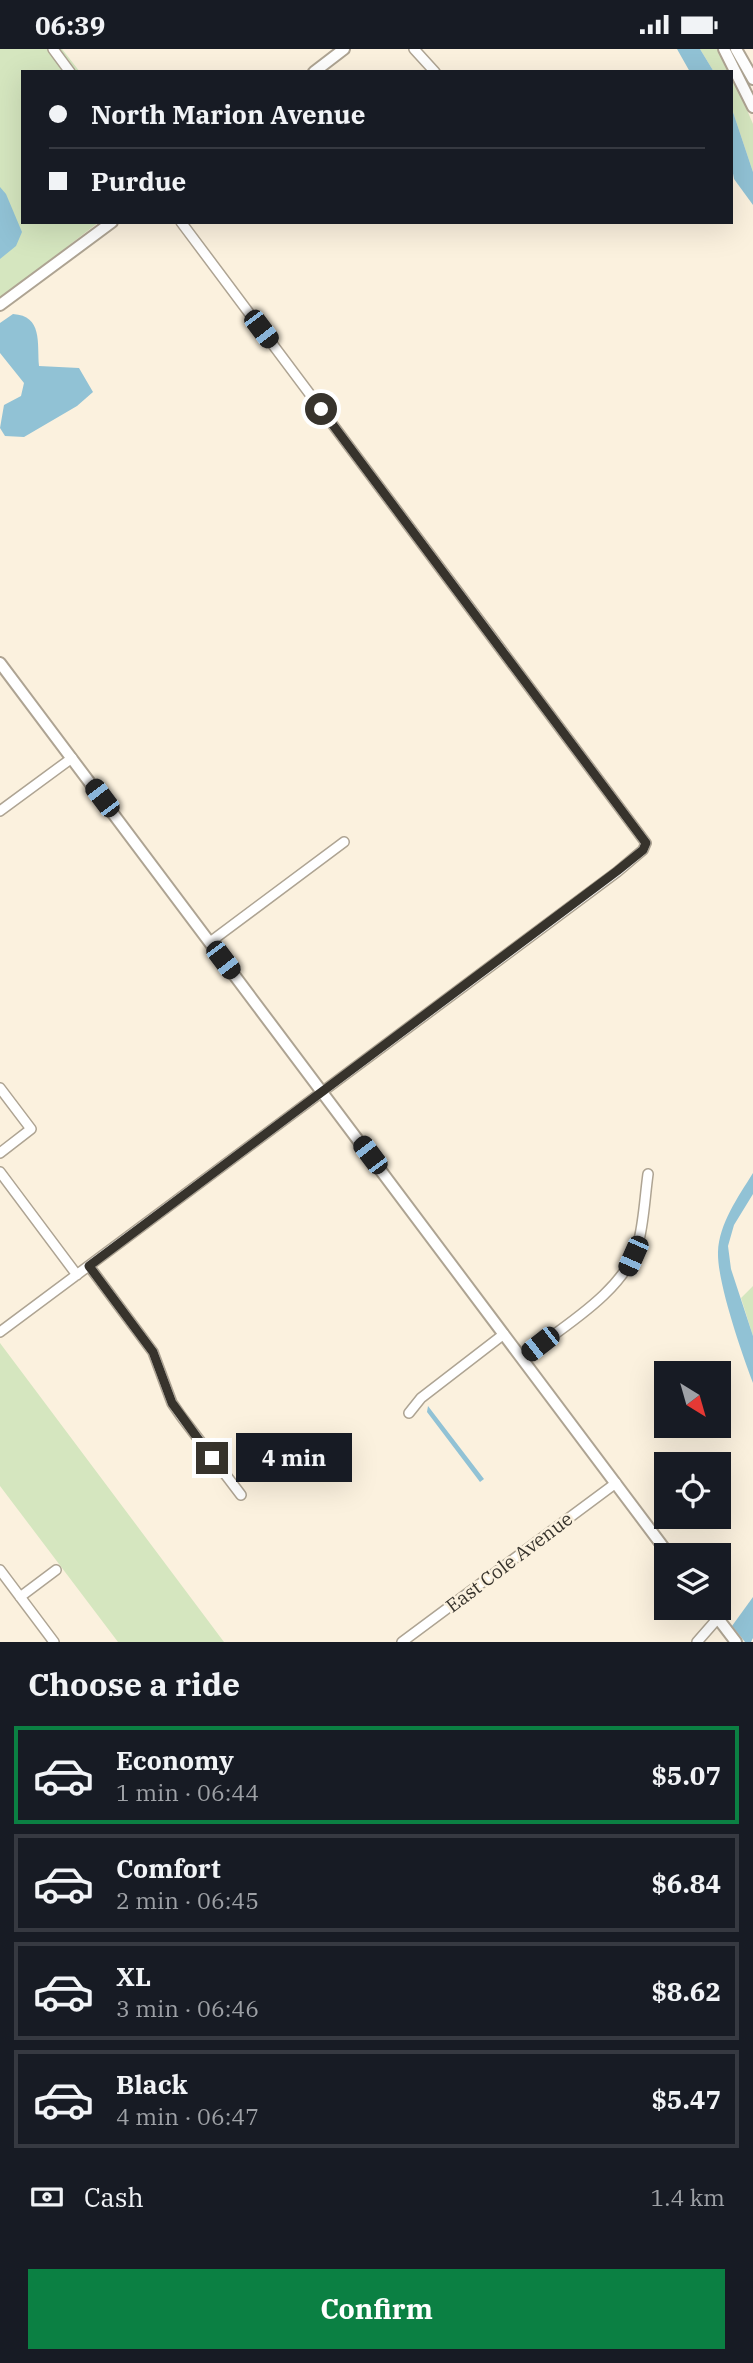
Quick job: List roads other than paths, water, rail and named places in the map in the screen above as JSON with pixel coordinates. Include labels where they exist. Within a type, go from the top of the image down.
[{"type":"main road","points":[[317,70],[344,49]]},
{"type":"main road","points":[[724,49],[753,107]]},
{"type":"main road","points":[[736,49],[753,79]]},
{"type":"main road","points":[[0,305],[109,224]]},
{"type":"main road","points":[[0,663],[660,1543]]},
{"type":"main road","points":[[720,1620],[734,1639]]},
{"type":"street","points":[[53,49],[69,70]]},
{"type":"street","points":[[414,49],[433,70]]},
{"type":"street","points":[[0,1332],[617,871],[643,850],[646,843],[182,224]]},
{"type":"street","points":[[0,811],[72,758]]},
{"type":"street","points":[[210,942],[344,842]]},
{"type":"street","points":[[0,1089],[31,1129],[0,1153]]},
{"type":"street","points":[[0,1172],[77,1275]]},
{"type":"street","points":[[522,1358],[611,1289],[627,1271],[639,1242],[648,1174]]},
{"type":"street","points":[[89,1266],[153,1352],[172,1403],[241,1495]]},
{"type":"street","points":[[409,1413],[421,1398],[504,1334]]},
{"type":"street","name":"East Cole Avenue","points":[[402,1642],[616,1483]]},
{"type":"street","points":[[0,1570],[54,1642]]},
{"type":"street","points":[[20,1597],[56,1570]]},
{"type":"street","points":[[697,1642],[716,1620]]},
{"type":"water","points":[[677,49],[700,49],[713,70],[689,70]]},
{"type":"water","points":[[733,112],[753,172],[753,205],[734,179]]},
{"type":"water","points":[[0,187],[6,194],[22,232],[16,246],[0,259]]},
{"type":"water","points":[[13,314],[23,316],[34,325],[38,340],[39,366],[79,368],[93,392],[77,406],[24,437],[5,436],[0,428],[4,405],[21,396],[24,383],[0,353],[0,323]]},
{"type":"water","points":[[753,1173],[753,1194],[734,1225],[728,1246],[731,1269],[753,1336],[753,1383],[726,1299],[718,1252],[726,1221]]},
{"type":"water","points":[[428,1406],[484,1479],[480,1482],[427,1412]]},
{"type":"water","points":[[753,1597],[753,1638],[751,1642],[745,1642],[732,1626]]}]
